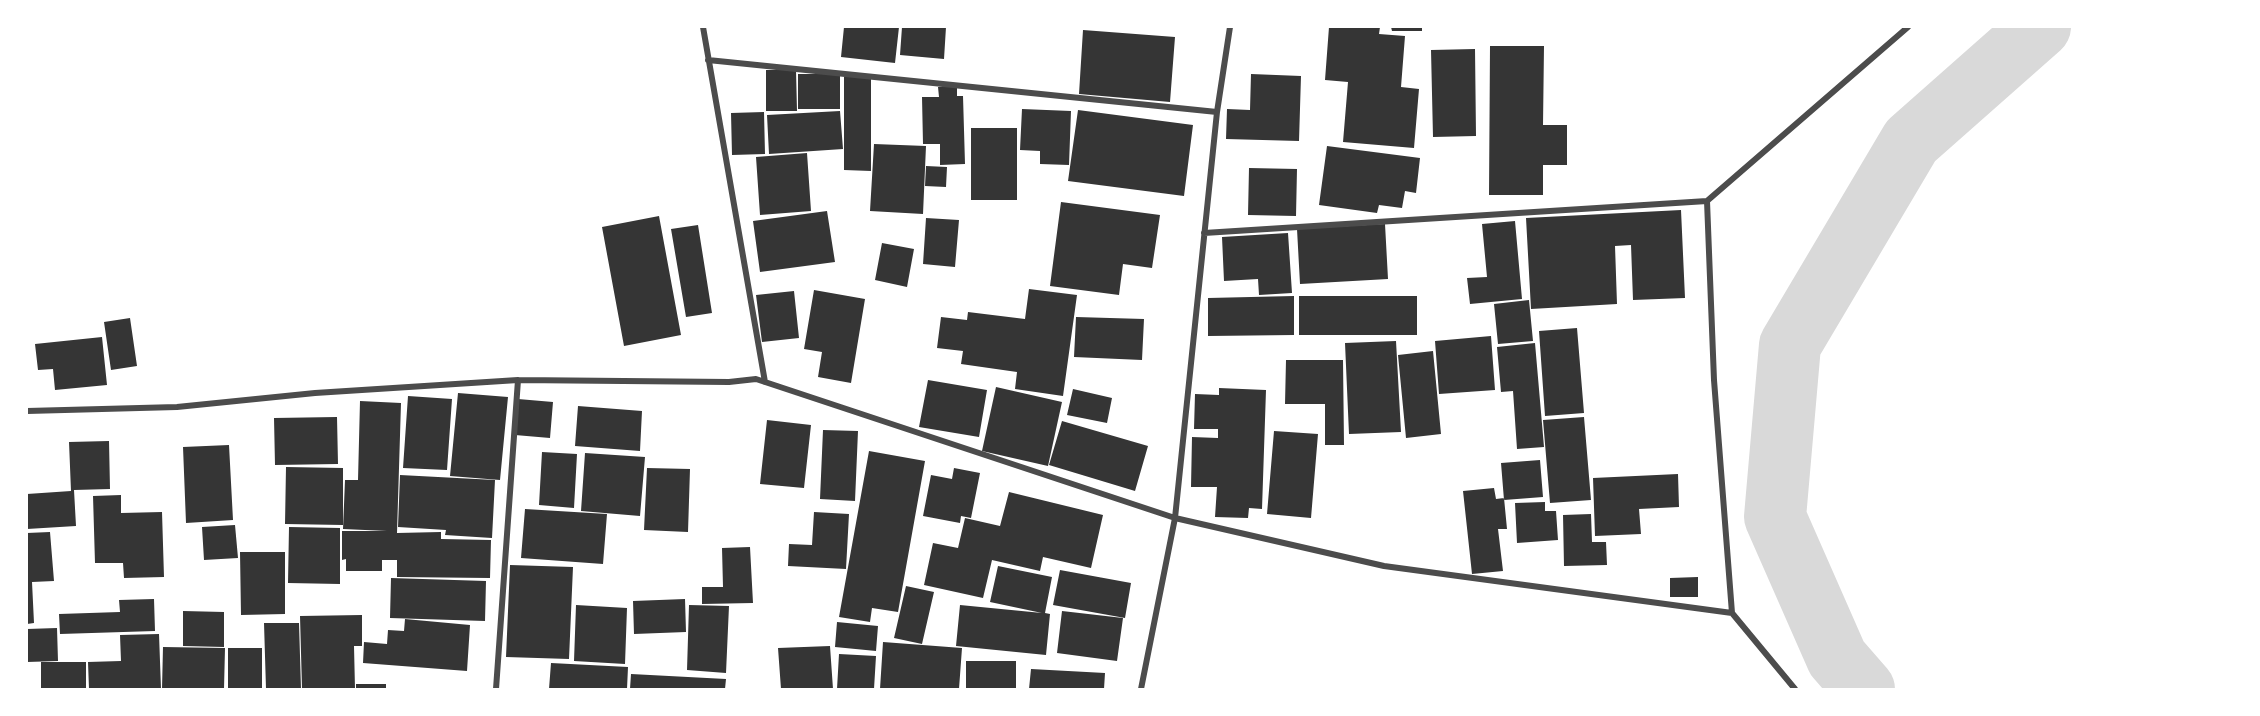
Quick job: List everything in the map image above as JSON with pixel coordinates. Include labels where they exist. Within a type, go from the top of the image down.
[{"type":"street","points":[[703,27],[765,382]]},
{"type":"street","points":[[1141,689],[1175,518],[1217,112],[1230,27]]},
{"type":"street","points":[[1204,234],[1707,201],[1908,27]]},
{"type":"street","points":[[708,60],[1217,112]]},
{"type":"street","points":[[1707,201],[1714,380],[1732,613],[1795,689]]},
{"type":"street","points":[[27,411],[177,407],[315,393],[518,380],[729,382],[756,380],[1175,518],[1384,566],[1732,613]]},
{"type":"street","points":[[496,689],[518,380]]},
{"type":"building","points":[[844,27],[899,27],[895,63],[841,57]]},
{"type":"building","points":[[902,27],[946,27],[944,59],[900,55]]},
{"type":"building","points":[[1329,27],[1380,27],[1379,34],[1405,36],[1401,87],[1419,89],[1414,148],[1343,142],[1348,82],[1325,80]]},
{"type":"building","points":[[1391,27],[1422,27],[1422,31],[1392,31]]},
{"type":"building","points":[[1083,30],[1175,37],[1170,102],[1079,94]]},
{"type":"building","points":[[1490,46],[1544,46],[1543,125],[1567,125],[1567,165],[1543,165],[1543,195],[1489,195]]},
{"type":"building","points":[[1475,49],[1476,136],[1433,137],[1431,50]]},
{"type":"building","points":[[766,70],[796,70],[797,111],[766,111]]},
{"type":"building","points":[[798,74],[840,74],[840,109],[798,109]]},
{"type":"building","points":[[1251,74],[1301,76],[1299,141],[1226,139],[1227,109],[1250,110]]},
{"type":"building","points":[[844,77],[871,77],[871,171],[844,170]]},
{"type":"building","points":[[957,86],[957,96],[963,96],[965,164],[940,165],[940,144],[923,144],[922,97],[939,97],[938,87]]},
{"type":"building","points":[[1022,109],[1071,111],[1069,165],[1040,164],[1040,151],[1020,150]]},
{"type":"building","points":[[1078,110],[1193,125],[1184,196],[1068,181]]},
{"type":"building","points":[[840,111],[843,149],[769,154],[767,115]]},
{"type":"building","points":[[764,112],[765,154],[732,155],[731,113]]},
{"type":"building","points":[[971,128],[1017,128],[1017,200],[971,200]]},
{"type":"building","points":[[874,144],[926,146],[923,214],[870,211]]},
{"type":"building","points":[[1327,146],[1420,158],[1416,193],[1405,191],[1402,208],[1379,205],[1377,213],[1319,205]]},
{"type":"building","points":[[807,153],[811,211],[760,215],[756,157]]},
{"type":"building","points":[[926,166],[947,167],[946,187],[925,186]]},
{"type":"building","points":[[1249,168],[1297,169],[1296,216],[1248,215]]},
{"type":"building","points":[[1061,202],[1160,215],[1152,268],[1123,264],[1119,295],[1050,286]]},
{"type":"building","points":[[1681,210],[1685,298],[1633,300],[1631,245],[1615,246],[1617,304],[1531,309],[1526,218]]},
{"type":"building","points":[[827,211],[835,262],[760,272],[753,221]]},
{"type":"building","points":[[659,216],[681,335],[624,346],[602,227]]},
{"type":"building","points":[[926,218],[959,220],[955,267],[923,264]]},
{"type":"building","points":[[1515,221],[1522,299],[1470,304],[1467,278],[1487,277],[1482,224]]},
{"type":"building","points":[[1385,224],[1388,279],[1300,284],[1297,229]]},
{"type":"building","points":[[698,225],[712,313],[686,317],[671,229]]},
{"type":"building","points":[[1288,233],[1292,293],[1259,295],[1258,279],[1224,281],[1222,237]]},
{"type":"building","points":[[882,243],[914,249],[907,287],[875,280]]},
{"type":"building","points":[[1029,289],[1077,295],[1063,396],[1015,389],[1017,372],[961,364],[963,351],[937,348],[941,317],[967,320],[968,312],[1025,319]]},
{"type":"building","points":[[814,290],[865,299],[851,383],[818,377],[822,352],[804,349]]},
{"type":"building","points":[[794,291],[799,338],[762,342],[756,295]]},
{"type":"building","points":[[1294,296],[1294,335],[1208,336],[1208,298]]},
{"type":"building","points":[[1299,296],[1417,296],[1417,335],[1299,335]]},
{"type":"building","points":[[1529,300],[1533,341],[1498,344],[1494,304]]},
{"type":"building","points":[[1076,317],[1144,319],[1142,360],[1074,357]]},
{"type":"building","points":[[130,318],[137,366],[111,370],[104,322]]},
{"type":"building","points":[[1577,328],[1584,413],[1545,416],[1539,331]]},
{"type":"building","points":[[1491,336],[1495,390],[1439,394],[1435,341]]},
{"type":"building","points":[[102,337],[107,385],[55,390],[53,369],[38,370],[35,344]]},
{"type":"building","points":[[1396,341],[1401,432],[1349,434],[1345,343]]},
{"type":"building","points":[[1535,343],[1544,447],[1517,449],[1513,391],[1501,392],[1497,347]]},
{"type":"building","points":[[1433,351],[1441,434],[1406,438],[1398,355]]},
{"type":"building","points":[[1286,360],[1343,360],[1344,445],[1325,445],[1325,404],[1285,404]]},
{"type":"building","points":[[928,380],[987,390],[979,437],[919,427]]},
{"type":"building","points":[[996,387],[1062,402],[1048,466],[982,451]]},
{"type":"building","points":[[1219,388],[1266,390],[1262,509],[1249,508],[1248,518],[1215,517],[1217,487],[1191,487],[1192,437],[1218,438],[1218,429],[1194,429],[1195,394],[1219,395]]},
{"type":"building","points":[[1073,389],[1112,398],[1107,423],[1067,415]]},
{"type":"building","points":[[458,393],[508,397],[500,480],[450,476]]},
{"type":"building","points":[[408,396],[452,399],[447,470],[403,468]]},
{"type":"building","points":[[518,399],[553,402],[550,438],[515,435]]},
{"type":"building","points":[[360,401],[401,403],[397,533],[441,532],[441,539],[491,540],[490,578],[397,577],[397,560],[382,560],[382,571],[346,571],[346,559],[342,560],[342,531],[387,531],[343,529],[345,480],[358,480]]},
{"type":"building","points":[[578,406],[642,411],[640,451],[575,446]]},
{"type":"building","points":[[337,417],[338,464],[275,465],[274,418]]},
{"type":"building","points":[[1584,417],[1591,500],[1550,503],[1543,420]]},
{"type":"building","points":[[767,420],[811,425],[804,488],[760,484]]},
{"type":"building","points":[[1062,421],[1148,446],[1135,491],[1049,465]]},
{"type":"building","points":[[823,430],[858,431],[855,501],[820,499]]},
{"type":"building","points":[[1274,431],[1318,434],[1311,518],[1267,514]]},
{"type":"building","points":[[109,441],[110,489],[74,490],[76,526],[27,529],[27,494],[71,491],[69,442]]},
{"type":"building","points":[[229,445],[233,520],[186,523],[183,447]]},
{"type":"building","points":[[869,451],[925,461],[898,612],[872,608],[870,622],[839,617]]},
{"type":"building","points":[[542,452],[577,454],[574,508],[539,505]]},
{"type":"building","points":[[585,453],[645,457],[640,516],[581,511]]},
{"type":"building","points":[[1540,460],[1543,497],[1504,500],[1501,463]]},
{"type":"building","points":[[286,467],[343,468],[343,525],[285,524]]},
{"type":"building","points":[[647,468],[690,469],[688,532],[644,530]]},
{"type":"building","points":[[954,468],[980,473],[971,518],[961,516],[960,523],[923,516],[931,475],[952,479]]},
{"type":"building","points":[[1678,474],[1679,507],[1639,509],[1641,534],[1595,536],[1593,478]]},
{"type":"building","points":[[400,475],[495,480],[492,538],[445,535],[446,530],[398,527]]},
{"type":"building","points":[[1494,488],[1496,499],[1504,498],[1507,529],[1498,529],[1503,571],[1472,574],[1463,491]]},
{"type":"building","points":[[1009,492],[1103,515],[1091,568],[1043,557],[1040,571],[992,560],[983,598],[924,585],[933,543],[958,548],[965,518],[1000,526]]},
{"type":"building","points":[[121,495],[121,513],[162,512],[164,577],[124,578],[123,563],[95,563],[93,496]]},
{"type":"building","points":[[1545,502],[1545,511],[1556,511],[1558,540],[1517,543],[1515,503]]},
{"type":"building","points":[[525,509],[607,514],[603,564],[521,558]]},
{"type":"building","points":[[814,512],[849,514],[846,569],[788,566],[789,544],[812,545]]},
{"type":"building","points":[[1591,514],[1592,542],[1606,542],[1607,565],[1564,566],[1563,515]]},
{"type":"building","points":[[235,525],[238,558],[204,560],[202,527]]},
{"type":"building","points":[[289,527],[340,528],[340,584],[288,583]]},
{"type":"building","points":[[50,532],[54,581],[32,582],[34,623],[27,624],[27,533]]},
{"type":"building","points":[[750,547],[753,603],[702,604],[702,587],[723,587],[722,548]]},
{"type":"building","points":[[240,552],[285,552],[285,614],[241,615]]},
{"type":"building","points":[[510,565],[573,567],[569,659],[506,657]]},
{"type":"building","points":[[998,566],[1052,577],[1045,613],[1050,614],[1046,655],[956,646],[960,605],[1042,613],[990,602]]},
{"type":"building","points":[[1060,570],[1131,583],[1125,618],[1053,605]]},
{"type":"building","points":[[1698,577],[1698,597],[1670,597],[1670,578]]},
{"type":"building","points":[[391,578],[486,581],[485,621],[390,618]]},
{"type":"building","points":[[906,586],[934,592],[922,644],[894,638]]},
{"type":"building","points":[[154,599],[155,631],[60,634],[59,614],[120,612],[119,600]]},
{"type":"building","points":[[685,599],[686,632],[634,634],[633,601]]},
{"type":"building","points":[[576,605],[627,608],[625,664],[574,661]]},
{"type":"building","points":[[689,605],[729,606],[726,673],[687,670]]},
{"type":"building","points":[[183,611],[224,612],[224,647],[183,646]]},
{"type":"building","points":[[1062,611],[1123,618],[1117,661],[1057,653]]},
{"type":"building","points":[[362,615],[362,646],[354,646],[355,689],[302,689],[300,616]]},
{"type":"building","points":[[405,619],[470,625],[467,671],[363,663],[364,642],[387,644],[388,630],[404,631]]},
{"type":"building","points":[[837,622],[878,626],[876,651],[835,647]]},
{"type":"building","points":[[264,623],[299,623],[301,689],[266,689]]},
{"type":"building","points":[[57,628],[58,661],[27,662],[27,629]]},
{"type":"building","points":[[159,634],[161,689],[89,689],[88,662],[121,661],[120,635]]},
{"type":"building","points":[[883,642],[962,648],[959,689],[880,689]]},
{"type":"building","points":[[830,646],[833,689],[781,689],[778,648]]},
{"type":"building","points":[[163,647],[225,648],[224,689],[162,689]]},
{"type":"building","points":[[228,648],[262,648],[262,689],[228,689]]},
{"type":"building","points":[[839,654],[876,656],[874,689],[837,689]]},
{"type":"building","points":[[966,661],[1016,661],[1016,689],[966,689]]},
{"type":"building","points":[[41,662],[86,662],[86,689],[41,689]]},
{"type":"building","points":[[551,663],[628,667],[627,689],[549,689]]},
{"type":"building","points":[[1031,669],[1105,673],[1104,689],[1029,689]]},
{"type":"building","points":[[631,674],[726,679],[725,689],[630,689]]},
{"type":"building","points":[[356,684],[386,684],[386,689],[356,689]]},
{"type":"waterway","points":[[1864,689],[1837,658],[1775,517],[1790,345],[1911,141],[2040,27]]}]
